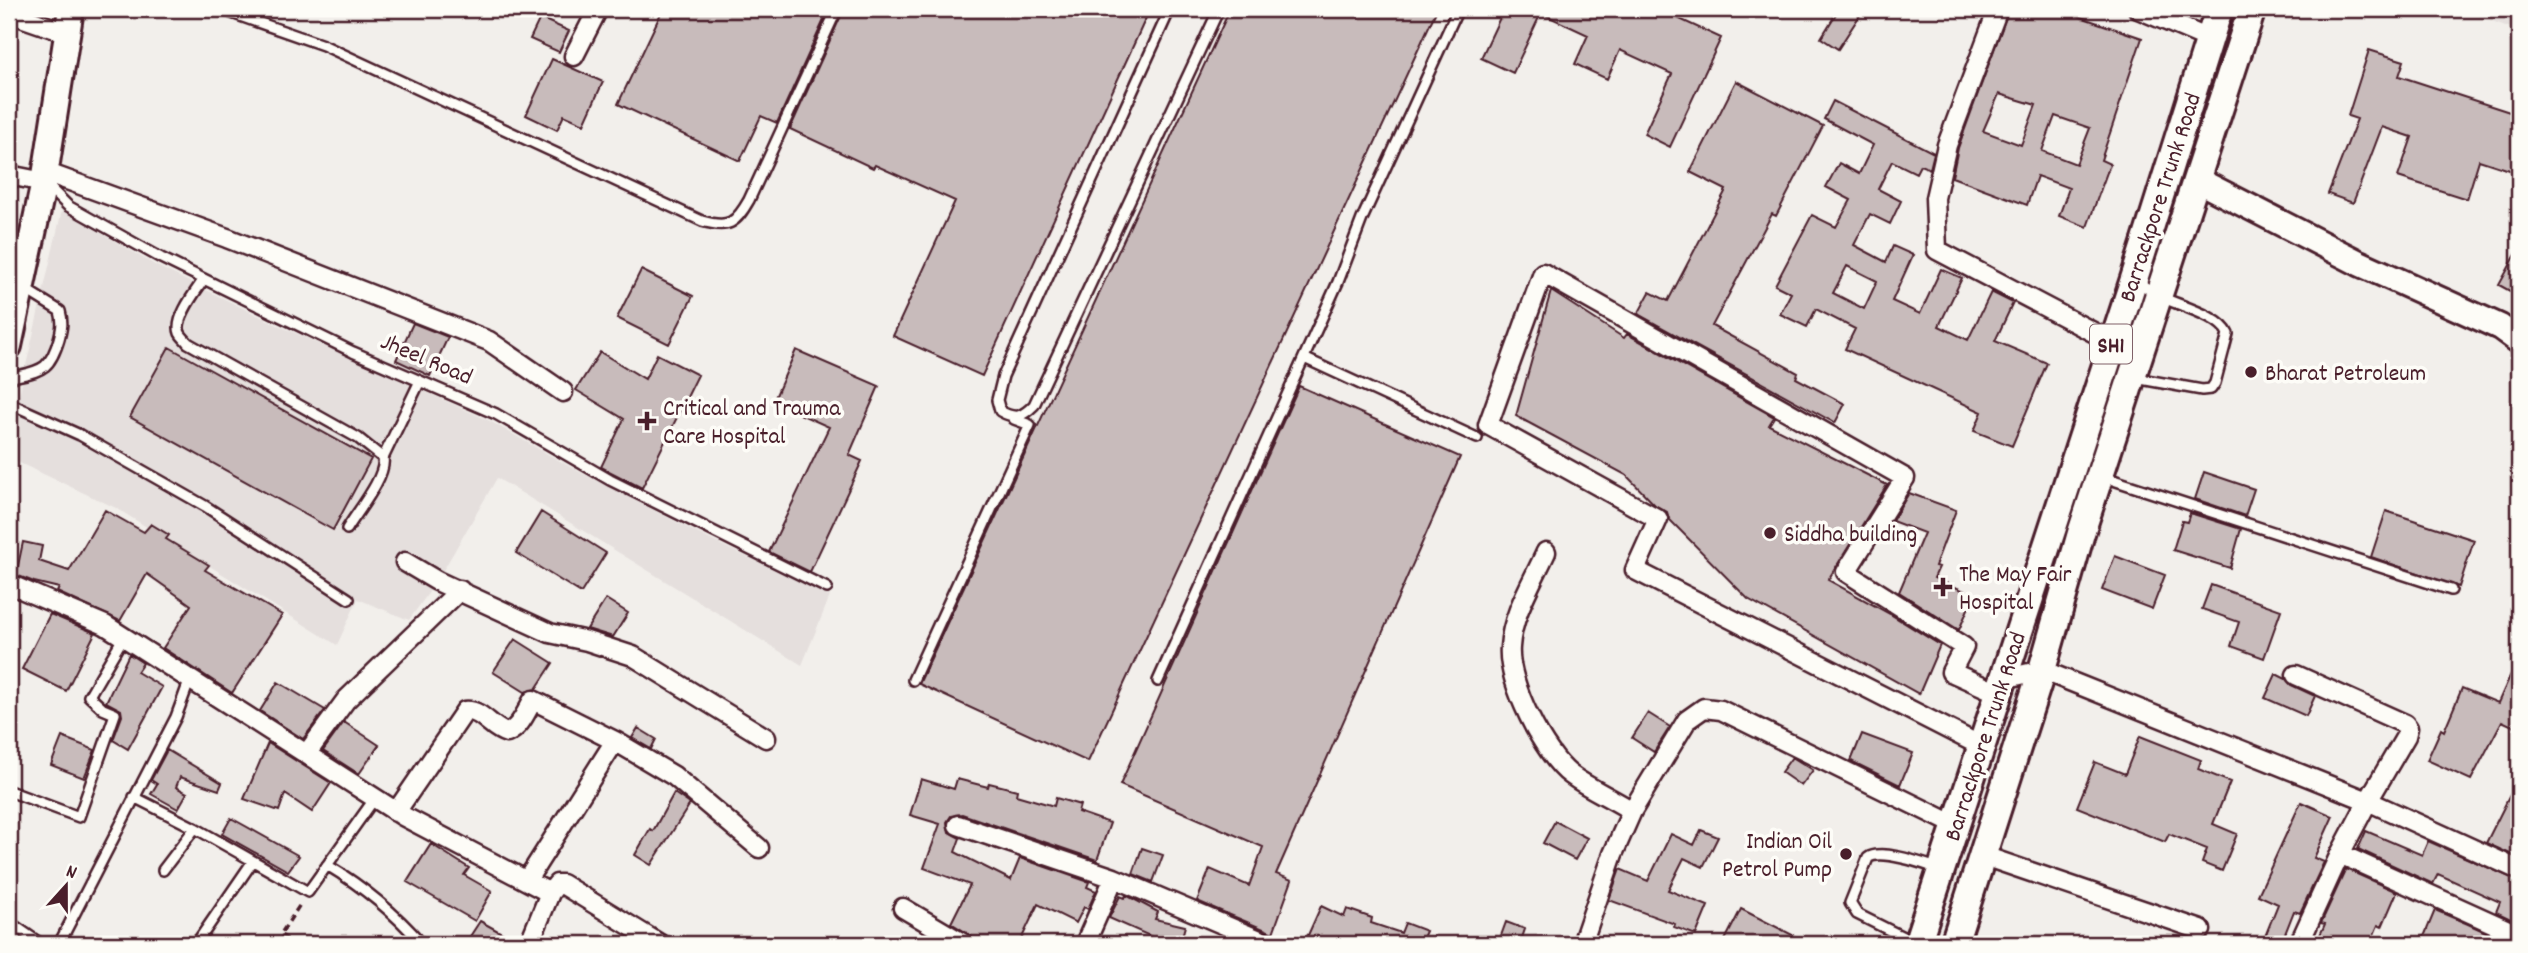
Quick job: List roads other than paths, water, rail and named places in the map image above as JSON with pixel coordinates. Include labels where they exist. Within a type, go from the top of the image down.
[{"type":"main road","name":"Barrackpore Trunk Road","points":[[1917,944],[2134,279],[2219,9]]},
{"type":"main road","name":"Barrackpore Trunk Road","points":[[1954,944],[2042,670],[2099,475],[2252,9]]},
{"type":"street","points":[[574,56],[598,9]]},
{"type":"street","points":[[1998,9],[1947,145],[1935,198],[1937,250],[2112,342]]},
{"type":"street","points":[[2138,9],[2209,39]]},
{"type":"street","points":[[9,13],[69,21],[45,177],[9,346]]},
{"type":"street","points":[[9,175],[45,177],[227,238],[489,341],[563,391]]},
{"type":"street","points":[[2197,180],[2359,262],[2500,327],[2519,341]]},
{"type":"street","points":[[1981,746],[1635,570],[1658,519],[1488,425],[1543,273],[1905,478],[1846,572],[1964,647],[1951,672],[2001,686],[2042,670],[2368,801],[2519,870]]},
{"type":"street","points":[[1546,552],[1516,618],[1510,647],[1511,664],[1519,690],[1552,755],[1569,774],[1632,811]]},
{"type":"street","points":[[405,562],[437,581],[550,633],[587,641],[633,656],[766,738]]},
{"type":"street","points":[[9,584],[105,625],[396,812],[550,893]]},
{"type":"street","points":[[307,753],[346,700],[460,590]]},
{"type":"street","points":[[2296,676],[2405,724],[2408,728],[2340,855],[2300,944]]},
{"type":"street","points":[[396,812],[465,711],[471,710],[479,714],[495,727],[508,733],[519,724],[534,700],[615,741],[674,776],[759,848]]},
{"type":"street","points":[[1581,944],[1613,854],[1632,811],[1687,720],[1704,708],[1721,710],[1955,825]]},
{"type":"street","points":[[527,880],[615,741]]},
{"type":"street","points":[[958,825],[1114,878],[1269,944]]},
{"type":"street","points":[[1981,855],[2201,930]]},
{"type":"street","points":[[2340,855],[2519,935]]},
{"type":"street","points":[[1085,944],[1114,878]]},
{"type":"street","points":[[529,944],[550,893],[557,884],[568,886],[660,944]]},
{"type":"street","points":[[903,908],[964,944]]},
{"type":"lane","points":[[220,9],[323,45],[702,221],[718,225],[731,223],[740,216],[749,200],[837,9]]},
{"type":"lane","points":[[913,680],[1030,425],[1000,411],[997,400],[1003,376],[1170,9]]},
{"type":"lane","points":[[1012,418],[1024,415],[1034,405],[1219,9]]},
{"type":"lane","points":[[1158,681],[1458,9]]},
{"type":"lane","name":"Jheel Road","points":[[45,177],[68,206],[204,279],[353,352],[496,414],[610,480],[828,588]]},
{"type":"lane","points":[[204,279],[183,312],[180,324],[180,333],[188,343],[358,438],[383,458]]},
{"type":"lane","points":[[2132,377],[2202,390],[2211,388],[2216,383],[2228,334],[2227,330],[2211,319],[2158,295],[2134,279]]},
{"type":"lane","points":[[9,378],[37,371],[48,365],[53,359],[63,323],[60,311],[22,287]]},
{"type":"lane","points":[[1304,358],[1477,438]]},
{"type":"lane","points":[[347,529],[384,468],[383,458],[420,381]]},
{"type":"lane","points":[[9,403],[80,435],[194,500],[349,599]]},
{"type":"lane","points":[[2099,475],[2451,590]]},
{"type":"lane","points":[[9,791],[79,817],[115,714],[103,709],[89,696],[123,638]]},
{"type":"lane","points":[[59,944],[176,718],[190,678]]},
{"type":"lane","points":[[134,797],[308,892],[375,798]]},
{"type":"lane","points":[[163,870],[195,828]]},
{"type":"lane","points":[[1917,944],[1857,914],[1850,903],[1872,854],[1883,854],[1941,869]]},
{"type":"lane","points":[[196,944],[253,860]]},
{"type":"lane","points":[[327,865],[359,885],[422,944]]},
{"type":"lane","points":[[9,922],[41,944]]},
{"type":"place","name":"Bharat Petroleum","points":[[2251,372]]},
{"type":"place","name":"Critical and Trauma Care Hospital","points":[[647,421]]},
{"type":"place","name":"Siddha building","points":[[1770,533]]},
{"type":"place","name":"The May Fair Hospital","points":[[1943,587]]},
{"type":"place","name":"Indian Oil Petrol Pump","points":[[1846,854]]}]
